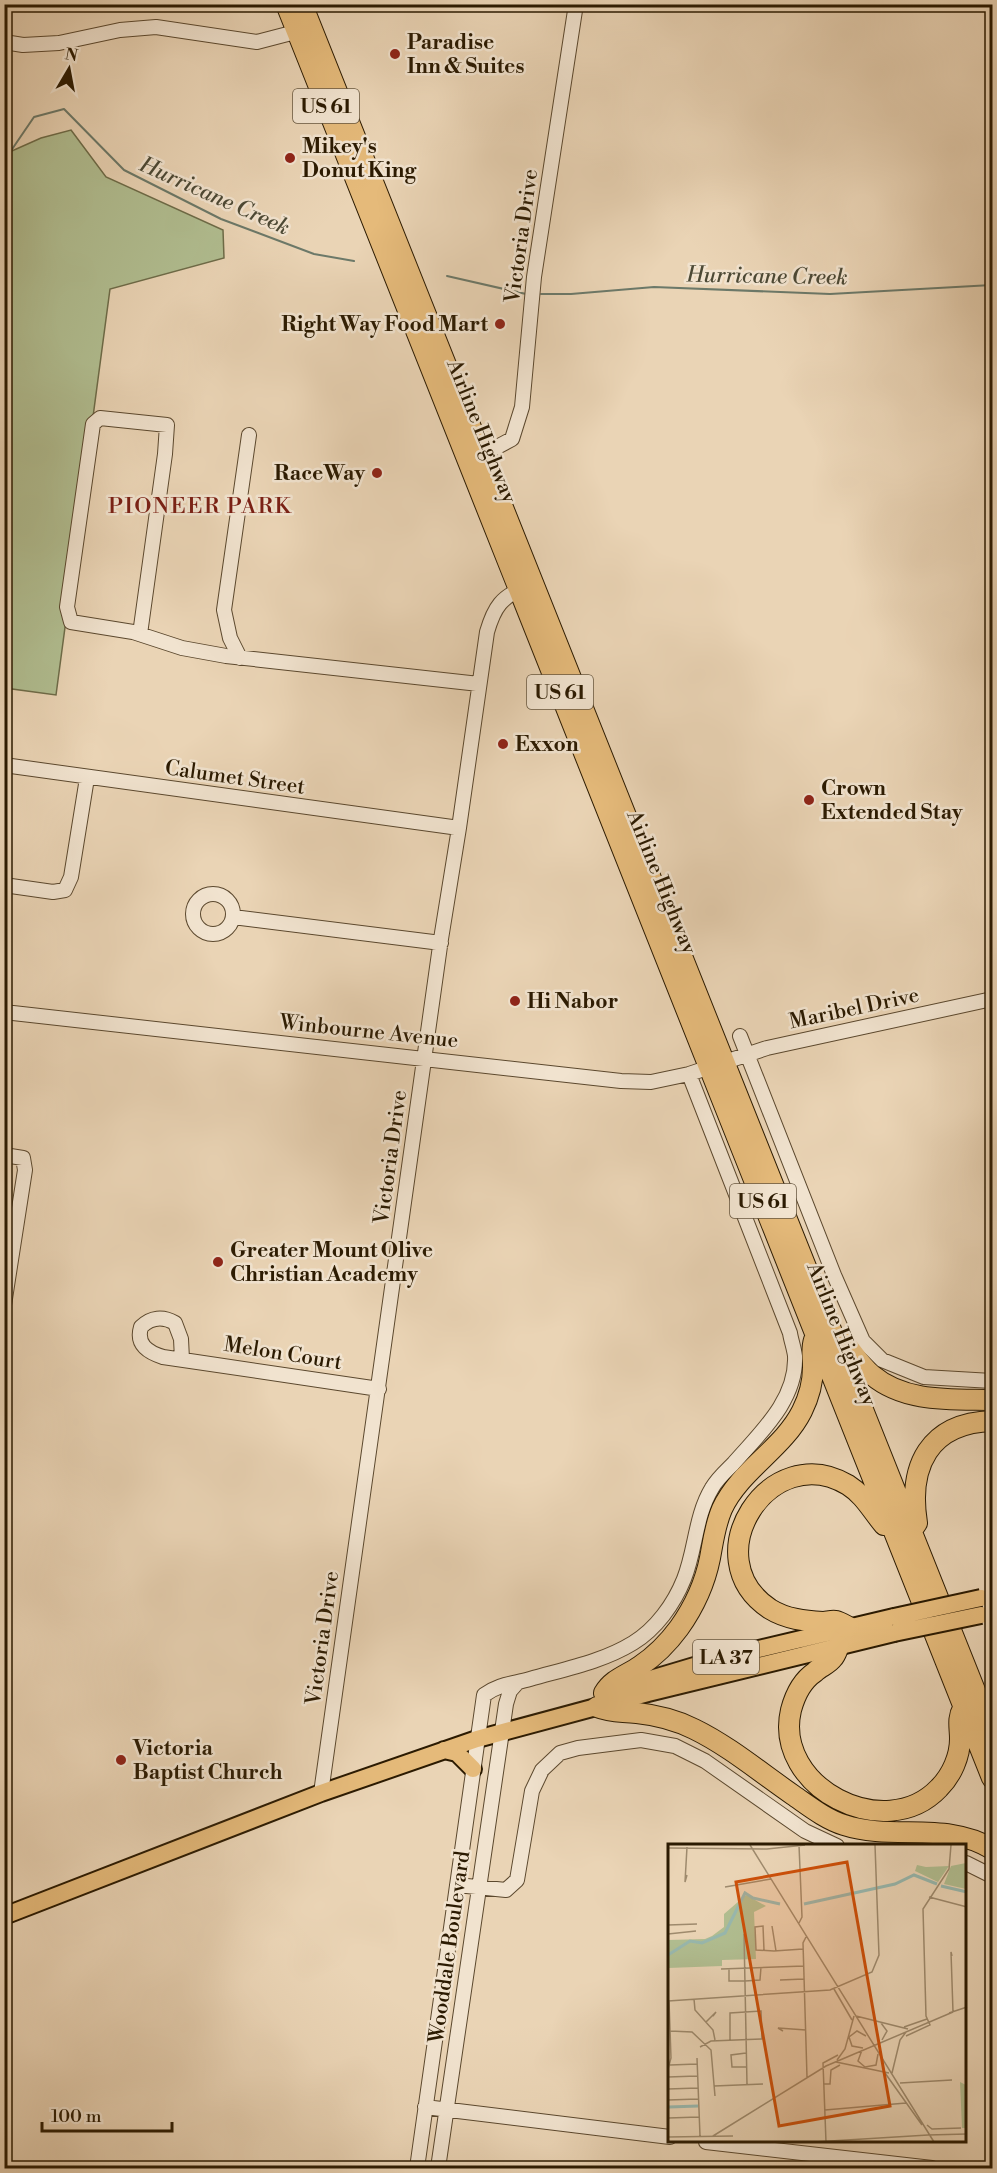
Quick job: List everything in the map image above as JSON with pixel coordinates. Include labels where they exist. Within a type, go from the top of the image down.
[{"type":"highway","name":"Airline Highway","points":[[286,4],[304,29],[718,1066],[835,1339],[902,1529]]},
{"type":"highway","name":"Airline Highway","points":[[302,4],[304,29]]},
{"type":"highway","name":"Airline Highway","points":[[718,1066],[816,1335],[978,1704],[993,1733]]},
{"type":"highway","points":[[816,1335],[812,1348],[812,1381],[804,1409],[789,1432],[738,1485],[725,1503],[717,1521],[704,1579],[690,1611],[659,1651],[639,1667],[610,1683],[600,1700],[609,1712],[638,1713],[669,1719],[694,1729],[813,1809],[843,1825],[872,1830],[952,1834],[971,1839],[993,1849]]},
{"type":"highway","points":[[835,1339],[846,1344],[857,1361],[870,1374],[899,1391],[929,1398],[993,1400]]},
{"type":"highway","points":[[849,1627],[836,1621],[805,1621],[788,1617],[770,1609],[756,1596],[745,1578],[739,1554],[741,1530],[747,1513],[761,1496],[781,1482],[801,1476],[822,1476],[840,1481],[855,1490],[869,1504],[883,1524],[902,1529],[917,1523],[914,1497],[916,1477],[928,1450],[941,1437],[957,1427],[974,1422],[993,1421]]},
{"type":"highway","points":[[839,1646],[833,1659],[813,1673],[799,1691],[791,1711],[789,1732],[792,1749],[808,1776],[828,1795],[840,1802],[870,1810],[903,1808],[933,1793],[947,1778],[957,1759],[960,1742],[958,1718],[978,1704]]},
{"type":"highway","name":"Airline Highway","points":[[978,1704],[993,1778]]},
{"type":"main road","name":"LA 37","points":[[600,1700],[839,1646],[894,1625],[987,1605]]},
{"type":"main road","name":"LA 37","points":[[477,1739],[721,1658],[849,1627],[894,1625]]},
{"type":"main road","points":[[4,1916],[321,1793],[477,1739]]},
{"type":"main road","points":[[444,1750],[457,1753],[473,1769]]},
{"type":"street","name":"Victoria Drive","points":[[474,455],[512,439],[522,407],[534,277],[576,4]]},
{"type":"street","points":[[4,42],[23,45],[59,44],[120,30],[156,27],[257,42],[304,29]]},
{"type":"street","points":[[140,634],[167,425],[100,418],[93,424],[67,607],[71,622],[140,634],[182,648],[240,658],[479,684]]},
{"type":"street","points":[[240,658],[230,638],[224,610],[249,435]]},
{"type":"street","name":"Victoria Drive","points":[[321,1793],[424,1059],[487,632],[493,613],[503,599],[526,587]]},
{"type":"street","name":"Calumet Street","points":[[4,765],[459,828]]},
{"type":"street","points":[[4,885],[53,892],[65,890],[71,877],[87,778]]},
{"type":"street","points":[[233,917],[441,943]]},
{"type":"street","name":"Maribel Drive","points":[[718,1066],[767,1048],[993,999]]},
{"type":"street","name":"Winbourne Avenue","points":[[4,1012],[621,1081],[651,1082],[718,1066]]},
{"type":"street","name":"Airline Highway","points":[[740,1036],[838,1286],[863,1341],[882,1359],[924,1377],[993,1381]]},
{"type":"street","points":[[518,1682],[600,1659],[634,1642],[657,1622],[672,1604],[685,1578],[699,1514],[713,1486],[772,1419],[786,1397],[793,1376],[795,1355],[790,1333],[689,1074]]},
{"type":"street","points":[[4,1155],[23,1158],[25,1170],[4,1305]]},
{"type":"street","name":"Melon Court","points":[[182,1359],[379,1389]]},
{"type":"street","name":"Wooddale Boulevard","points":[[438,2169],[502,1731],[510,1691],[518,1682]]},
{"type":"street","name":"Wooddale Boulevard","points":[[417,2169],[484,1695],[496,1686],[518,1682]]},
{"type":"street","points":[[457,1885],[506,1890],[517,1880],[532,1791],[542,1770],[560,1753],[578,1748],[641,1740],[675,1746],[705,1761],[805,1831],[833,1844]]},
{"type":"street","points":[[967,1863],[993,1876]]},
{"type":"street","points":[[425,2107],[668,2137]]},
{"type":"street","points":[[714,2143],[932,2169]]},
{"type":"green space","points":[[71,130],[106,177],[223,230],[224,258],[110,289],[56,695],[5,688],[5,154],[41,138]]},
{"type":"waterway","name":"Hurricane Creek","points":[[4,161],[34,117],[64,109],[124,170],[221,219],[314,254],[354,261]]},
{"type":"waterway","name":"Hurricane Creek","points":[[447,276],[526,294]]},
{"type":"waterway","name":"Hurricane Creek","points":[[541,294],[571,294],[654,287],[830,294],[992,285]]},
{"type":"place","name":"Paradise Inn & Suites","points":[[395,54]]},
{"type":"place","name":"Mikey's Donut King","points":[[290,158]]},
{"type":"place","name":"Right Way Food Mart","points":[[500,324]]},
{"type":"place","name":"RaceWay","points":[[377,473]]},
{"type":"place","name":"Exxon","points":[[503,744]]},
{"type":"place","name":"Crown Extended Stay","points":[[809,800]]},
{"type":"place","name":"Hi Nabor","points":[[515,1001]]},
{"type":"place","name":"Greater Mount Olive Christian Academy","points":[[218,1262]]},
{"type":"place","name":"Victoria Baptist Church","points":[[121,1760]]},
{"type":"district","name":"PIONEER PARK","points":[[200,505]]}]
